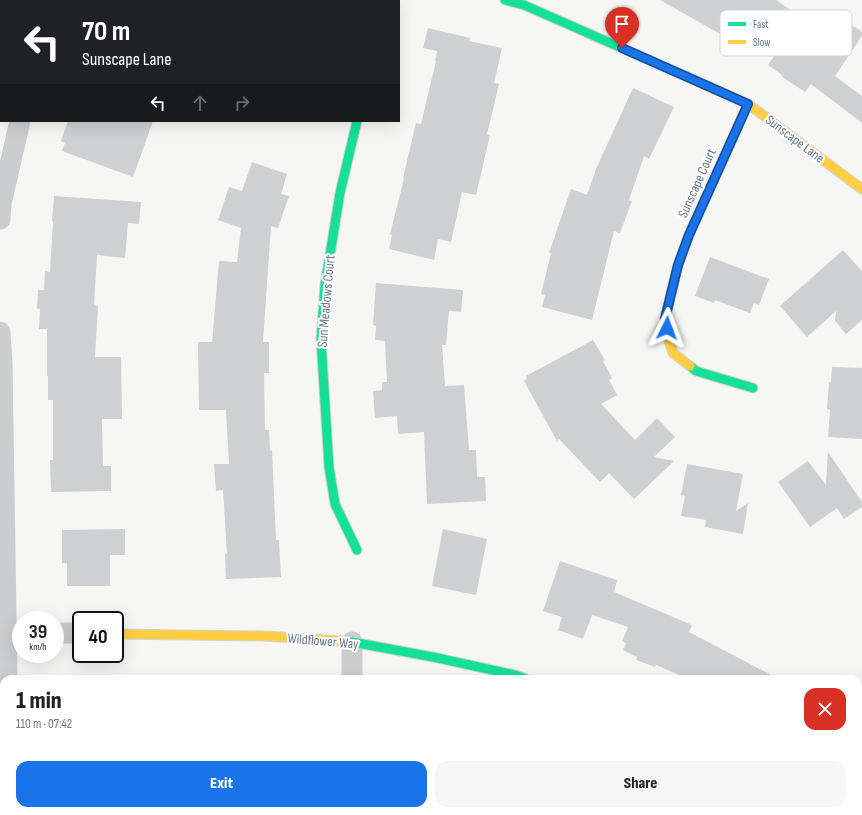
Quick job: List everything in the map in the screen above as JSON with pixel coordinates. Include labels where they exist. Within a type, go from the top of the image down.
[{"type":"street","name":"Sunscape Lane","points":[[505,0],[524,5],[748,104],[862,189]]},
{"type":"street","name":"Sunscape Court","points":[[748,104],[689,235],[678,265],[665,319],[668,338],[673,353],[696,371],[753,388]]},
{"type":"street","points":[[0,219],[1,204],[20,122]]},
{"type":"street","name":"Sun Meadows Court","points":[[357,122],[340,193],[325,285],[321,340],[329,467],[335,504],[357,550]]},
{"type":"street","points":[[0,332],[9,632],[7,675]]},
{"type":"street","name":"Wildflower Way","points":[[124,634],[265,636],[352,642],[433,657],[515,675]]},
{"type":"street","points":[[352,642],[352,675]]},
{"type":"building","points":[[660,0],[776,0],[791,10],[720,10],[720,34]]},
{"type":"building","points":[[852,25],[862,32],[862,36],[852,51]]},
{"type":"building","points":[[428,28],[470,38],[469,41],[502,48],[494,83],[499,84],[487,134],[490,135],[476,195],[462,192],[451,242],[438,239],[434,260],[389,249],[392,235],[390,234],[416,123],[421,124],[436,61],[437,51],[423,48]]},
{"type":"building","points":[[774,56],[848,56],[835,76],[862,96],[862,123],[811,84],[805,92],[781,76],[782,75],[768,65]]},
{"type":"building","points":[[633,88],[674,107],[649,159],[644,156],[629,200],[632,201],[620,233],[614,231],[592,320],[542,307],[545,295],[541,294],[551,253],[549,253],[571,189],[587,195],[596,169]]},
{"type":"building","points":[[68,122],[153,122],[133,177],[62,151],[65,143],[61,141]]},
{"type":"building","points":[[252,162],[287,174],[281,194],[289,196],[278,228],[271,226],[263,342],[269,342],[269,373],[264,373],[265,430],[269,430],[270,451],[272,450],[276,540],[279,540],[281,577],[226,579],[225,554],[227,554],[223,490],[216,491],[214,464],[229,464],[226,410],[199,410],[198,342],[212,342],[219,261],[237,262],[241,228],[218,220],[229,187],[242,191]]},
{"type":"building","points":[[54,196],[141,202],[139,224],[128,223],[125,258],[97,255],[94,305],[98,306],[95,357],[121,357],[122,419],[102,419],[103,466],[111,466],[111,491],[51,492],[50,460],[53,460],[53,400],[48,400],[47,329],[39,329],[40,309],[37,309],[38,290],[44,290],[45,271],[50,272]]},
{"type":"building","points":[[843,250],[862,271],[862,320],[846,334],[835,321],[836,311],[807,337],[780,306]]},
{"type":"building","points":[[710,257],[769,279],[759,305],[754,303],[750,313],[715,300],[714,303],[695,296]]},
{"type":"building","points":[[376,283],[463,290],[461,312],[449,311],[446,345],[442,345],[445,386],[464,385],[469,450],[476,450],[477,477],[485,477],[486,501],[427,504],[424,432],[398,434],[397,416],[375,418],[373,391],[382,390],[382,382],[387,382],[385,341],[375,340],[376,326],[373,325]]},
{"type":"building","points":[[593,340],[605,360],[603,361],[612,378],[609,380],[617,395],[601,404],[635,440],[657,418],[675,437],[654,457],[674,461],[634,499],[609,473],[600,482],[559,439],[557,441],[524,381],[527,379],[526,376]]},
{"type":"building","points":[[832,367],[862,368],[862,439],[828,437],[830,410],[827,409],[829,382],[831,382]]},
{"type":"building","points":[[828,452],[862,502],[862,507],[844,519],[837,508],[810,527],[778,482],[808,461],[826,485]]},
{"type":"building","points":[[687,464],[743,474],[736,511],[748,503],[743,534],[705,527],[706,520],[681,516],[685,496],[681,495]]},
{"type":"building","points":[[125,529],[125,555],[110,555],[110,586],[67,586],[67,563],[62,563],[62,530]]},
{"type":"building","points":[[443,529],[487,539],[476,595],[432,586]]},
{"type":"building","points":[[560,561],[617,580],[614,592],[692,625],[689,632],[771,675],[680,675],[656,665],[655,667],[636,660],[637,657],[623,650],[626,643],[622,641],[628,627],[592,615],[583,639],[558,630],[562,617],[543,611]]},
{"type":"traffic: fast","points":[[505,0],[524,5],[699,82]]},
{"type":"traffic: fast","points":[[357,122],[340,193],[325,285],[321,340],[329,467],[335,504],[357,550]]},
{"type":"traffic: fast","points":[[690,366],[696,371],[753,388]]},
{"type":"traffic: fast","points":[[341,641],[433,657],[515,675]]},
{"type":"traffic: slow","points":[[699,82],[748,104],[862,189]]},
{"type":"traffic: slow","points":[[690,366],[673,353],[668,338],[665,319],[678,265],[689,235],[748,104]]},
{"type":"traffic: slow","points":[[124,634],[265,636],[341,641]]},
{"type":"route","points":[[622,48],[748,104],[689,235],[678,265],[665,319],[667,328]]}]
